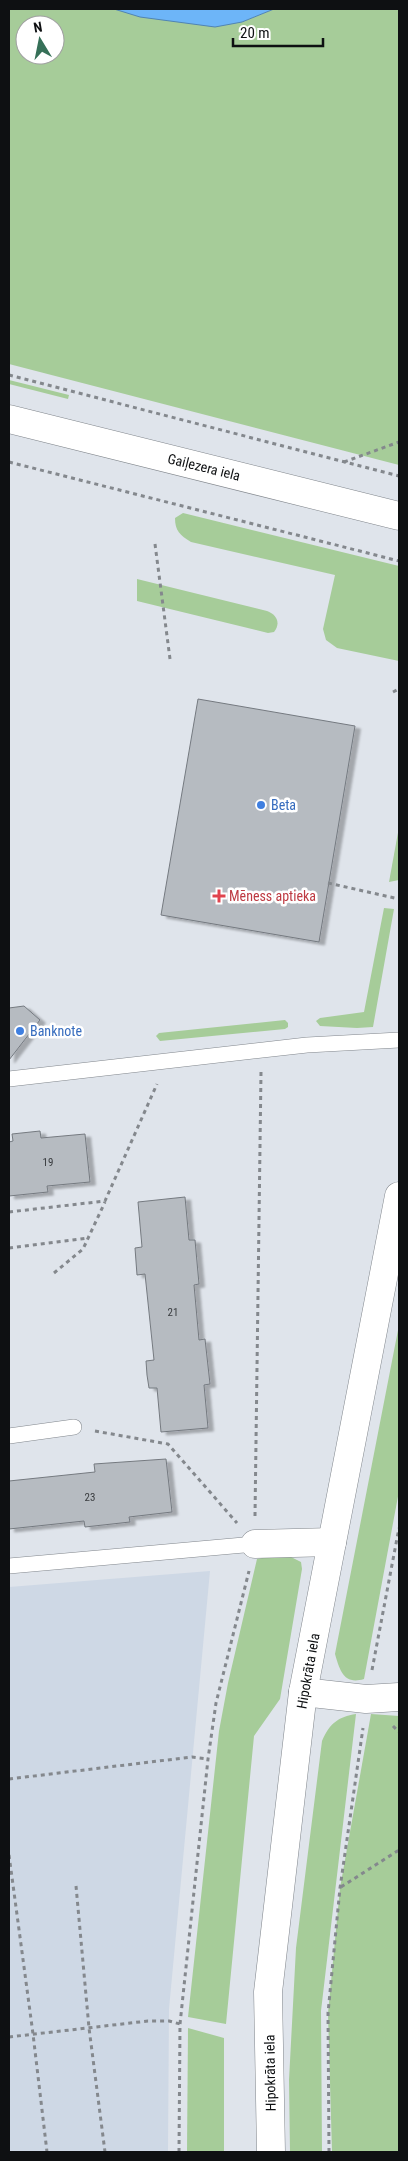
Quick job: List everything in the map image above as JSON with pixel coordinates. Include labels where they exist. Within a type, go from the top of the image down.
[{"type":"street","name":"Gaiļezera iela","points":[[9,419],[399,516]]},
{"type":"street","name":"Hipokrāta iela","points":[[271,2152],[268,1992],[303,1692],[399,1196]]},
{"type":"street","points":[[255,1544],[332,1542]]},
{"type":"street","points":[[303,1692],[366,1699],[399,1697]]},
{"type":"lane","points":[[9,1079],[166,1063],[307,1045],[399,1040]]},
{"type":"lane","points":[[9,1436],[74,1426]]},
{"type":"lane","points":[[9,1566],[255,1544]]},
{"type":"path","points":[[9,375],[399,476]]},
{"type":"path","points":[[344,463],[399,442]]},
{"type":"path","points":[[9,462],[399,561]]},
{"type":"path","points":[[155,544],[170,659]]},
{"type":"path","points":[[393,692],[399,689]]},
{"type":"path","points":[[328,883],[399,899]]},
{"type":"path","points":[[179,2152],[180,2024],[208,1759],[216,1703],[255,1544],[261,1051]]},
{"type":"path","points":[[54,1272],[83,1249],[166,1063]]},
{"type":"path","points":[[9,1212],[106,1201]]},
{"type":"path","points":[[9,1248],[88,1238]]},
{"type":"path","points":[[74,1426],[168,1444],[255,1544]]},
{"type":"path","points":[[329,2152],[328,2012],[340,1888],[366,1699],[399,1528]]},
{"type":"path","points":[[9,1779],[185,1757],[208,1759]]},
{"type":"path","points":[[340,1888],[399,1850]]},
{"type":"path","points":[[9,1855],[34,2034],[47,2152]]},
{"type":"path","points":[[76,1886],[89,2028],[105,2152]]},
{"type":"path","points":[[9,2037],[148,2021],[169,2021],[180,2024]]},
{"type":"shaded area","points":[[210,1571],[169,2009],[168,2152],[9,2152],[9,1587]]},
{"type":"green space","points":[[9,9],[114,9],[242,22],[274,9],[399,9],[399,465],[9,364]]},
{"type":"green space","points":[[9,380],[69,395],[68,399],[9,384]]},
{"type":"green space","points":[[183,513],[399,566],[399,661],[337,648],[326,640],[323,629],[335,575],[191,542],[181,535],[176,526],[175,518]]},
{"type":"green space","points":[[137,579],[267,611],[277,620],[276,629],[274,632],[268,633],[137,601]]},
{"type":"green space","points":[[399,827],[399,880],[389,882]]},
{"type":"green space","points":[[384,908],[394,909],[373,1027],[320,1026],[316,1021],[320,1018],[364,1012]]},
{"type":"green space","points":[[285,1020],[288,1023],[288,1027],[285,1029],[160,1041],[156,1036],[159,1033]]},
{"type":"green space","points":[[399,1325],[399,1491],[364,1679],[352,1680],[347,1678],[341,1671],[335,1654]]},
{"type":"green space","points":[[277,1555],[289,1556],[301,1562],[302,1569],[280,1699],[254,1736],[226,2024],[188,2017],[219,1731],[228,1683],[257,1559]]},
{"type":"green space","points":[[356,1714],[321,2011],[322,2152],[290,2152],[289,2080],[296,1948],[322,1741],[335,1722]]},
{"type":"green space","points":[[371,1714],[399,1716],[399,2152],[332,2152],[328,2013],[340,1888]]},
{"type":"green space","points":[[188,2028],[224,2038],[224,2152],[187,2152]]},
{"type":"water","points":[[114,9],[274,9],[242,22],[215,27],[140,17]]},
{"type":"building","name":"Beta","points":[[198,699],[355,726],[319,942],[161,915]]},
{"type":"building","name":"Banknote","points":[[24,1006],[40,1020],[9,1060],[9,1008]]},
{"type":"building","points":[[40,1131],[41,1138],[85,1134],[90,1182],[47,1186],[48,1192],[9,1196],[9,1142],[13,1141],[12,1134]]},
{"type":"building","points":[[185,1197],[189,1240],[195,1240],[199,1284],[194,1285],[199,1340],[205,1339],[210,1384],[204,1385],[208,1428],[161,1432],[157,1388],[149,1388],[147,1375],[146,1361],[154,1360],[145,1274],[137,1275],[135,1248],[142,1247],[138,1202]]},
{"type":"building","points":[[166,1459],[172,1512],[129,1517],[130,1522],[85,1527],[84,1521],[9,1529],[9,1481],[95,1472],[94,1464]]},
{"type":"place","name":"Beta","points":[[261,805]]},
{"type":"place","name":"Mēness aptieka","points":[[219,896]]},
{"type":"place","name":"Banknote","points":[[20,1031]]}]
